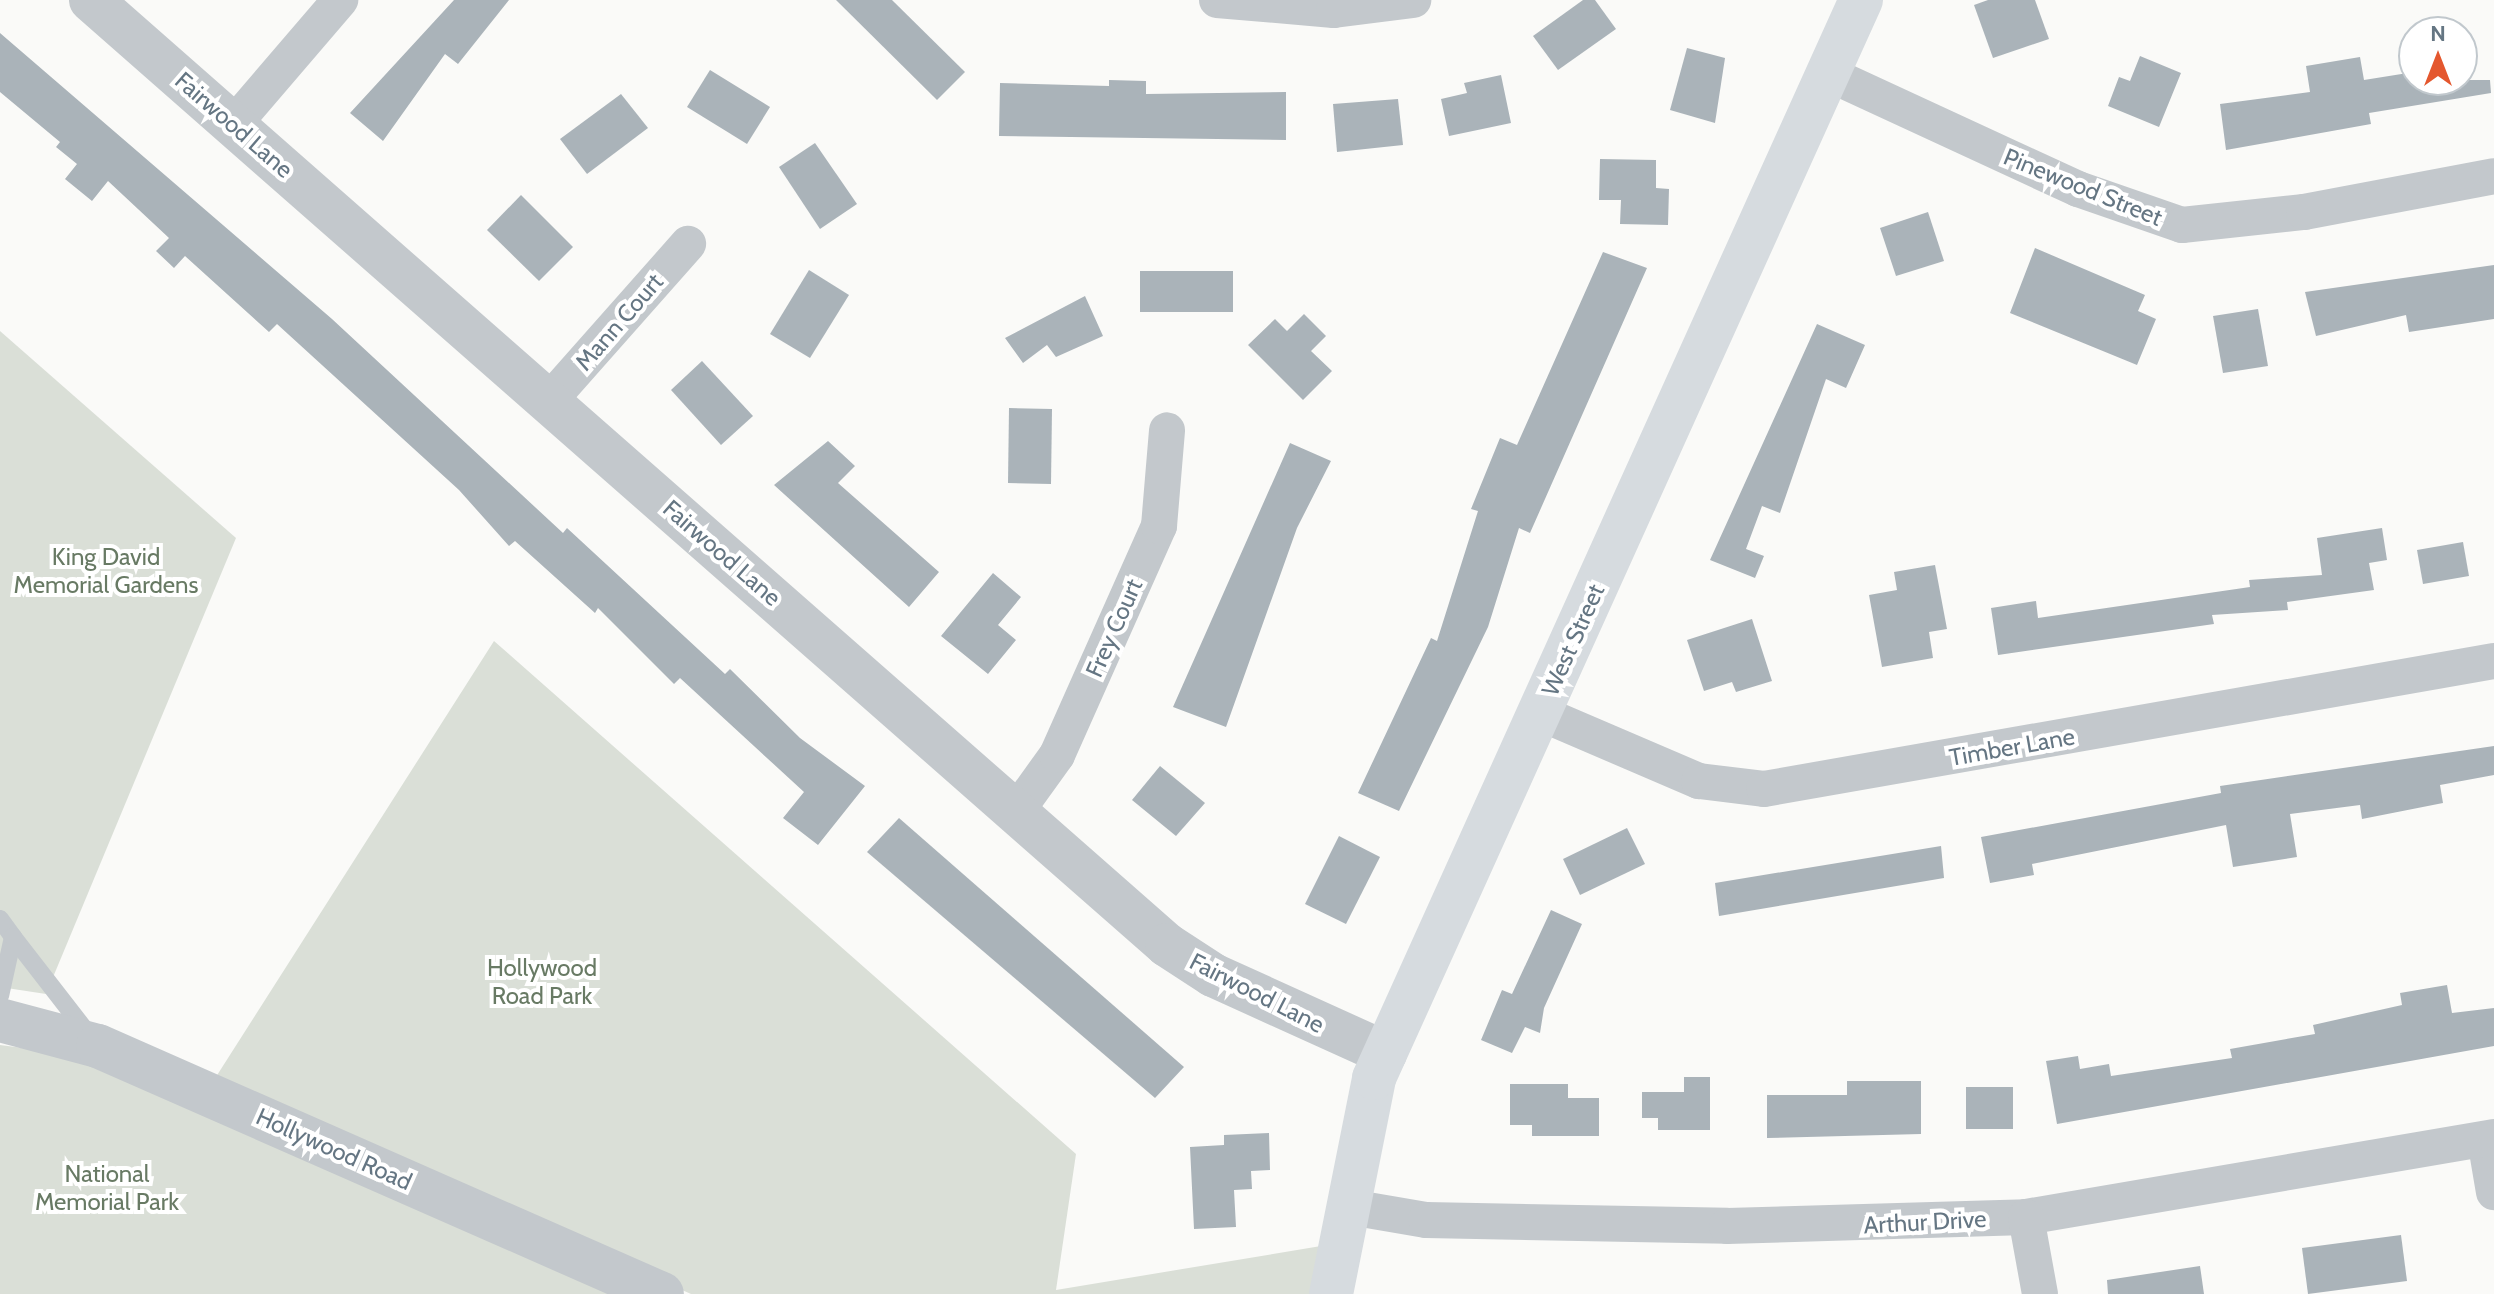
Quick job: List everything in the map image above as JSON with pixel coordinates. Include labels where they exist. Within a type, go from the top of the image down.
[{"type":"main road","name":"West Street","points":[[1331,1294],[1385,1053],[1861,0]]},
{"type":"street","name":"Fairwood Lane","points":[[91,0],[1178,953],[1289,1013],[1385,1053]]},
{"type":"street","points":[[233,125],[340,0]]},
{"type":"street","points":[[1217,0],[1334,10],[1413,0]]},
{"type":"street","name":"Pinewood Street","points":[[1829,74],[2078,189],[2182,225],[2304,212],[2494,176]]},
{"type":"street","name":"Mann Court","points":[[549,401],[688,244]]},
{"type":"street","name":"Frey Court","points":[[1016,812],[1057,755],[1159,526],[1167,430]]},
{"type":"street","name":"Timber Lane","points":[[1540,713],[1699,781],[1764,789],[2494,661]]},
{"type":"street","name":"Hollywood Road","points":[[0,1020],[98,1046],[662,1294]]},
{"type":"street","points":[[2489,1138],[2494,1192]]},
{"type":"street","name":"Arthur Drive","points":[[1350,1207],[1426,1220],[1695,1225],[2026,1217],[2489,1138]]},
{"type":"street","points":[[2026,1217],[2040,1294]]},
{"type":"lane","points":[[0,919],[98,1046]]},
{"type":"lane","points":[[0,996],[13,937]]},
{"type":"green space","name":"King David Memorial Gardens","points":[[0,331],[236,538],[46,994],[0,987]]},
{"type":"green space","name":"Hollywood Road Park","points":[[494,641],[1076,1154],[1056,1290],[1321,1246],[1311,1294],[691,1294],[214,1080]]},
{"type":"green space","name":"National Memorial Park","points":[[0,1045],[70,1054],[615,1294],[0,1294]]},
{"type":"building","points":[[454,0],[509,0],[458,64],[445,54],[383,141],[350,113]]},
{"type":"building","points":[[836,0],[892,0],[965,72],[937,100]]},
{"type":"building","points":[[1583,0],[1595,0],[1616,29],[1558,70],[1533,36]]},
{"type":"building","points":[[1988,0],[2035,0],[2049,39],[1993,58],[1974,5]]},
{"type":"building","points":[[0,33],[332,319],[563,533],[567,528],[725,674],[730,669],[800,738],[865,786],[818,845],[783,818],[804,792],[680,678],[674,684],[598,608],[595,613],[515,541],[509,546],[459,490],[277,324],[269,332],[185,256],[174,268],[156,251],[169,238],[108,181],[92,201],[65,179],[77,164],[56,147],[60,142],[0,92]]},
{"type":"building","points":[[1687,48],[1725,58],[1715,123],[1670,110]]},
{"type":"building","points":[[2140,56],[2181,73],[2159,127],[2108,106],[2119,77],[2130,81]]},
{"type":"building","points":[[2360,57],[2364,80],[2398,75],[2398,96],[2473,96],[2369,113],[2371,124],[2226,150],[2220,104],[2310,92],[2306,66]]},
{"type":"building","points":[[710,70],[770,107],[747,144],[687,107]]},
{"type":"building","points":[[1501,75],[1511,123],[1449,136],[1441,99],[1467,93],[1464,83]]},
{"type":"building","points":[[1109,80],[1146,81],[1146,94],[1286,92],[1286,140],[999,136],[1000,83],[1109,86]]},
{"type":"building","points":[[2478,80],[2490,80],[2491,93],[2478,95]]},
{"type":"building","points":[[621,94],[648,128],[587,174],[560,139]]},
{"type":"building","points":[[1398,99],[1403,145],[1337,152],[1333,104]]},
{"type":"building","points":[[815,143],[857,204],[820,229],[779,167]]},
{"type":"building","points":[[1600,159],[1656,160],[1656,188],[1669,189],[1668,225],[1620,224],[1621,200],[1599,200]]},
{"type":"building","points":[[521,195],[573,247],[539,281],[487,230]]},
{"type":"building","points":[[1928,212],[1944,261],[1896,276],[1880,228]]},
{"type":"building","points":[[2035,248],[2145,295],[2138,311],[2156,319],[2137,365],[2010,313]]},
{"type":"building","points":[[1603,252],[1647,268],[1530,533],[1519,528],[1488,627],[1399,811],[1358,793],[1431,638],[1437,641],[1478,511],[1471,509],[1500,438],[1517,445]]},
{"type":"building","points":[[2494,265],[2494,319],[2409,332],[2406,315],[2316,336],[2305,292]]},
{"type":"building","points":[[809,270],[849,295],[810,358],[770,334]]},
{"type":"building","points":[[1140,271],[1233,271],[1233,312],[1140,312]]},
{"type":"building","points":[[1085,296],[1103,336],[1056,357],[1047,345],[1023,363],[1005,338]]},
{"type":"building","points":[[2258,309],[2268,366],[2223,373],[2213,316]]},
{"type":"building","points":[[1304,314],[1326,336],[1311,351],[1332,371],[1303,400],[1248,345],[1275,319],[1287,331]]},
{"type":"building","points":[[1817,324],[1865,345],[1846,388],[1826,379],[1780,513],[1762,506],[1746,549],[1764,556],[1755,578],[1710,560]]},
{"type":"building","points":[[702,361],[753,416],[721,445],[671,390]]},
{"type":"building","points":[[1009,408],[1052,409],[1051,484],[1008,483]]},
{"type":"building","points":[[828,441],[855,466],[838,483],[939,572],[909,607],[774,485]]},
{"type":"building","points":[[1290,443],[1331,461],[1297,528],[1226,727],[1173,707]]},
{"type":"building","points":[[2382,528],[2387,560],[2369,563],[2374,590],[2287,602],[2288,610],[2212,615],[2214,624],[1998,655],[1991,608],[2036,601],[2038,618],[2250,587],[2249,580],[2322,575],[2317,538]]},
{"type":"building","points":[[2463,542],[2469,576],[2423,584],[2417,550]]},
{"type":"building","points":[[1935,565],[1947,629],[1929,632],[1933,658],[1882,667],[1869,595],[1897,590],[1894,572]]},
{"type":"building","points":[[993,573],[1021,597],[998,625],[1016,640],[988,674],[941,636]]},
{"type":"building","points":[[1752,619],[1772,681],[1736,692],[1732,682],[1704,691],[1687,640]]},
{"type":"building","points":[[2494,746],[2494,775],[2440,785],[2443,803],[2362,819],[2360,805],[2290,814],[2297,857],[2233,867],[2226,825],[2032,864],[2034,875],[1990,883],[1981,837],[2221,793],[2220,786]]},
{"type":"building","points":[[1160,766],[1205,803],[1176,836],[1132,800]]},
{"type":"building","points":[[899,818],[1184,1067],[1155,1098],[867,852]]},
{"type":"building","points":[[1627,828],[1645,864],[1580,895],[1563,859]]},
{"type":"building","points":[[1339,836],[1380,857],[1346,924],[1305,904]]},
{"type":"building","points":[[1941,846],[1944,878],[1719,916],[1715,883]]},
{"type":"building","points":[[1551,910],[1582,924],[1544,1008],[1540,1033],[1525,1027],[1512,1053],[1481,1040],[1502,990],[1512,994]]},
{"type":"building","points":[[2447,985],[2452,1013],[2494,1008],[2494,1046],[2057,1124],[2046,1061],[2078,1056],[2080,1069],[2109,1064],[2111,1076],[2232,1058],[2230,1049],[2315,1034],[2313,1025],[2402,1005],[2400,993]]},
{"type":"building","points":[[1684,1077],[1710,1077],[1710,1130],[1658,1130],[1658,1118],[1642,1118],[1642,1092],[1684,1092]]},
{"type":"building","points":[[1847,1081],[1921,1081],[1921,1134],[1767,1138],[1767,1095],[1847,1095]]},
{"type":"building","points":[[1510,1084],[1568,1084],[1568,1098],[1599,1098],[1599,1136],[1532,1136],[1532,1125],[1510,1125]]},
{"type":"building","points":[[1966,1087],[2013,1087],[2013,1129],[1966,1129]]},
{"type":"building","points":[[1269,1133],[1270,1170],[1251,1171],[1252,1189],[1234,1190],[1236,1227],[1194,1229],[1190,1147],[1224,1145],[1224,1135]]},
{"type":"building","points":[[2401,1235],[2407,1281],[2308,1294],[2302,1248]]},
{"type":"building","points":[[2200,1266],[2204,1294],[2108,1294],[2107,1280]]}]
